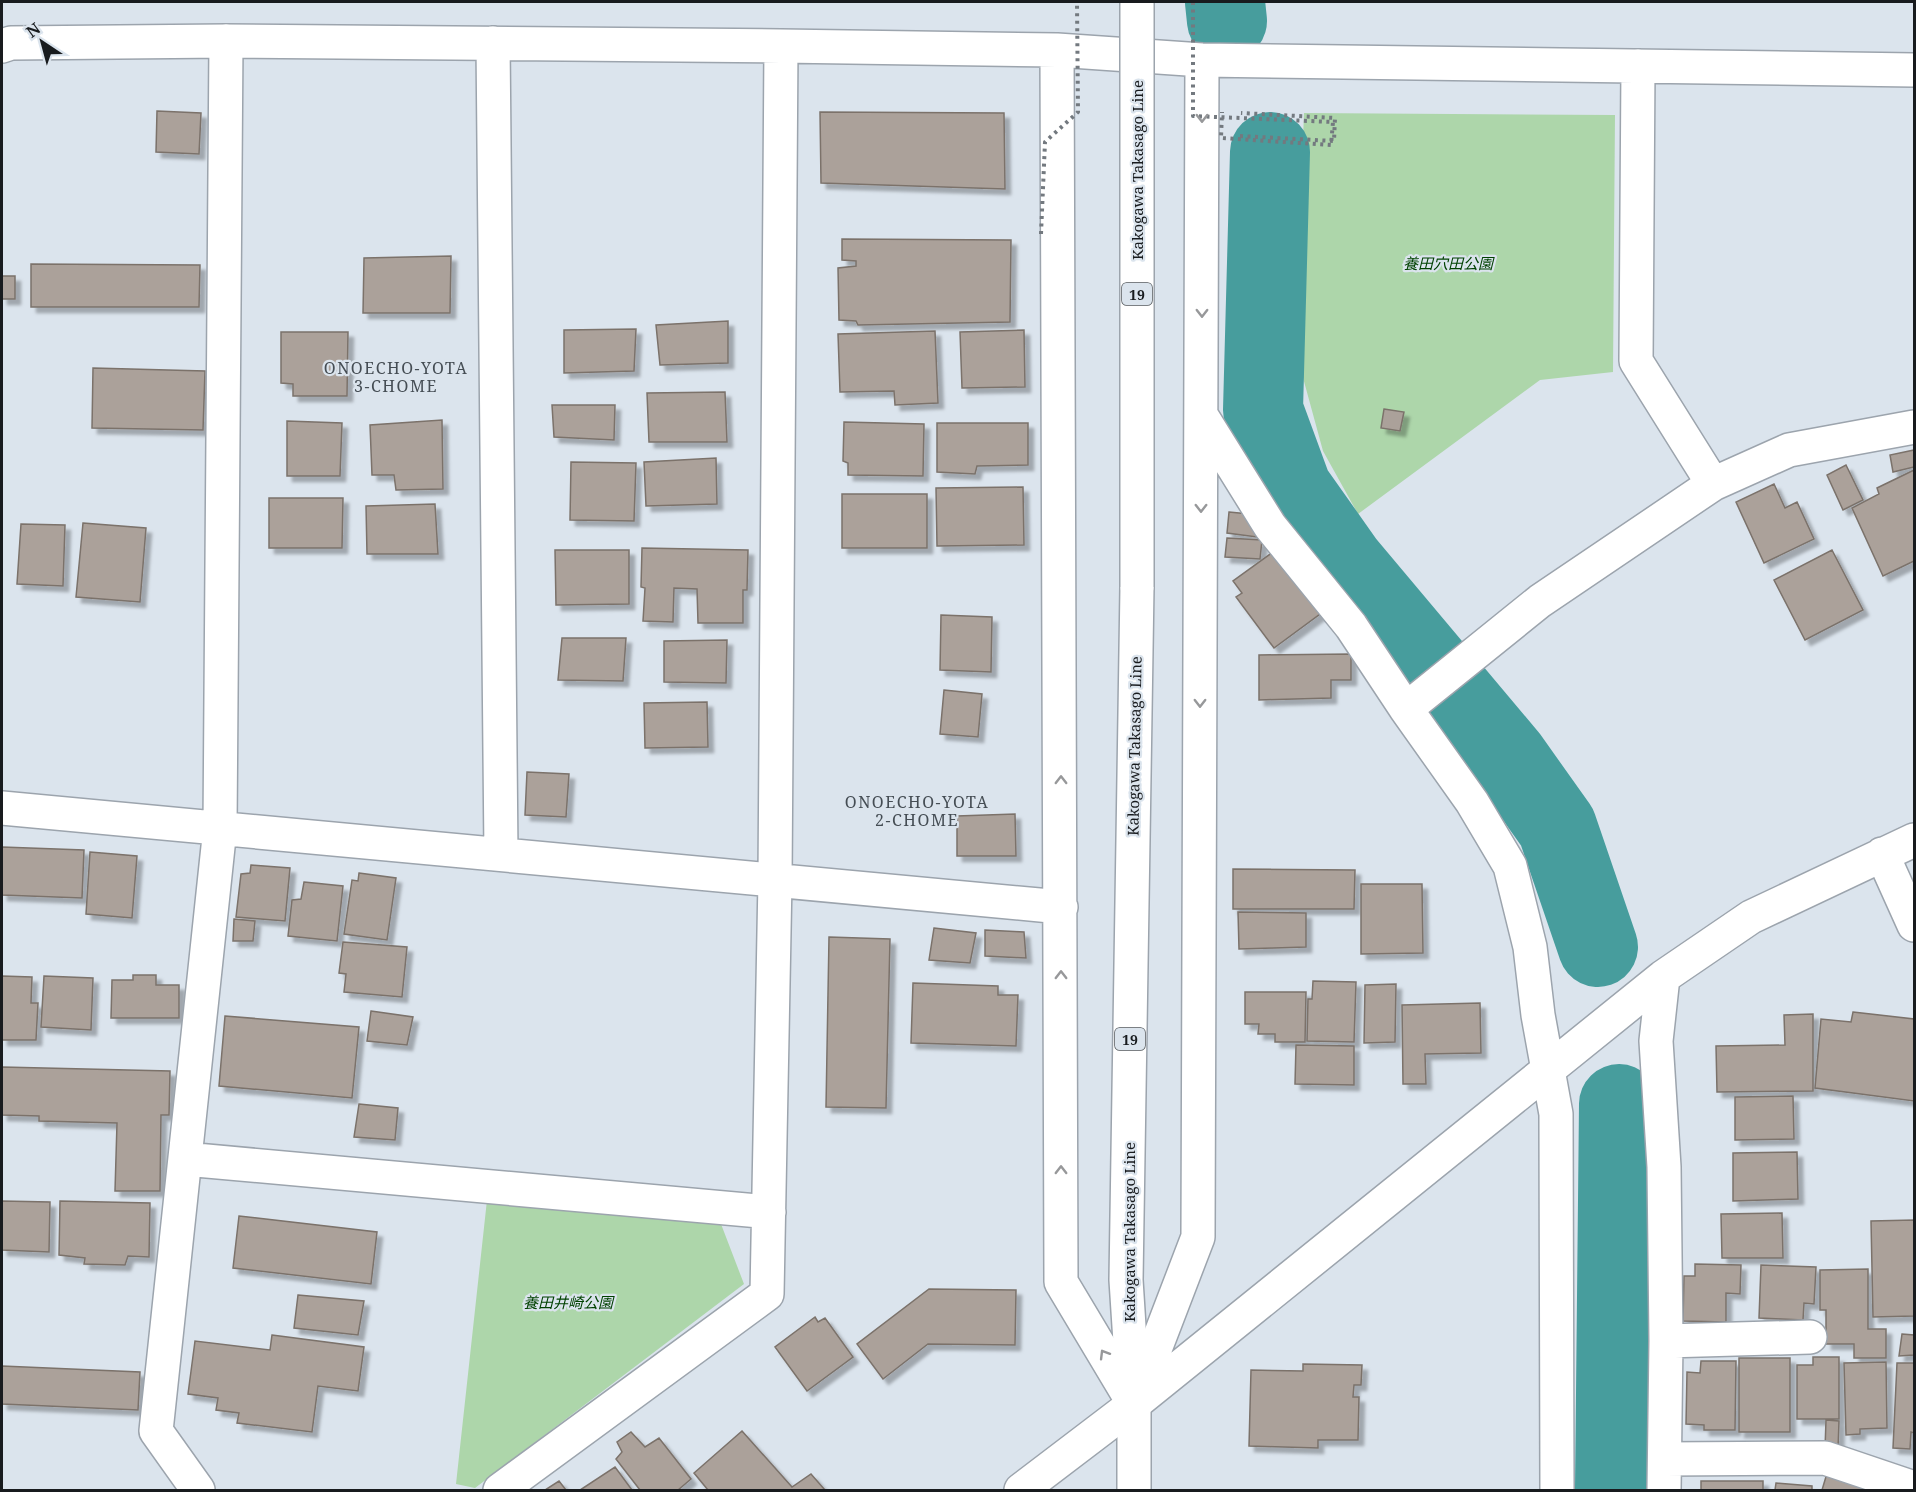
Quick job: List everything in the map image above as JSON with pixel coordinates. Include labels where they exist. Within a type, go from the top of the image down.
[{"type":"street","name":"Kakogawa Takasago Line","points":[[1134,1491],[1134,1404],[1126,1280],[1137,587],[1137,2]]},
{"type":"street","points":[[198,1491],[156,1431],[220,828],[226,41]]},
{"type":"street","points":[[2,46],[11,43],[226,41],[781,46],[1057,50],[1202,60],[1914,70]]},
{"type":"street","points":[[493,43],[501,854]]},
{"type":"street","points":[[500,1491],[767,1294],[776,880],[781,46]]},
{"type":"street","points":[[1057,50],[1061,1282],[1134,1404]]},
{"type":"street","points":[[1134,1404],[1198,1237],[1202,60]]},
{"type":"street","points":[[1638,66],[1636,361],[1713,484]]},
{"type":"street","points":[[1201,416],[1270,526],[1351,626],[1472,802],[1510,866],[1530,947],[1538,1015],[1558,1061],[1556,1114],[1557,1491]]},
{"type":"street","points":[[1406,709],[1540,601],[1713,484],[1789,450],[1914,427]]},
{"type":"street","points":[[2,808],[1061,907]]},
{"type":"street","points":[[1021,1491],[1134,1404],[1663,977],[1751,917],[1914,840]]},
{"type":"street","points":[[1882,855],[1914,925]]},
{"type":"street","points":[[1663,977],[1656,1041],[1664,1167],[1665,1475],[1825,1458],[1914,1488]]},
{"type":"street","points":[[185,1159],[769,1212]]},
{"type":"street","points":[[1666,1341],[1810,1337]]},
{"type":"path","points":[[1041,234],[1045,142],[1078,112],[1077,2]]},
{"type":"path","points":[[1193,2],[1193,116],[1216,117],[1228,117],[1333,122],[1332,133],[1331,145],[1221,138],[1222,130],[1222,121],[1222,112],[1335,118],[1334,141],[1323,140],[1268,138],[1246,136],[1235,136],[1224,135],[1214,135]]},
{"type":"green space","name":"養田穴田公園","points":[[1304,113],[1615,115],[1613,372],[1540,380],[1358,514],[1323,451],[1302,374],[1298,270]]},
{"type":"green space","name":"養田井崎公園","points":[[487,1200],[721,1224],[744,1284],[475,1488],[456,1484]]},
{"type":"building","points":[[157,111],[201,113],[199,154],[156,152]]},
{"type":"building","points":[[820,112],[1004,113],[1005,189],[821,183]]},
{"type":"building","points":[[842,239],[1011,240],[1010,322],[858,325],[856,321],[839,320],[838,268],[856,266],[856,261],[842,260]]},
{"type":"building","points":[[451,256],[450,313],[363,313],[364,258]]},
{"type":"building","points":[[31,264],[200,265],[199,307],[31,307]]},
{"type":"building","points":[[2,276],[15,276],[15,299],[2,299]]},
{"type":"building","points":[[728,321],[728,363],[660,365],[656,325]]},
{"type":"building","points":[[636,329],[634,371],[564,373],[564,330]]},
{"type":"building","points":[[1024,330],[1025,387],[962,388],[960,332]]},
{"type":"building","points":[[935,331],[938,403],[895,405],[894,391],[840,392],[838,334]]},
{"type":"building","points":[[281,332],[348,332],[347,396],[293,396],[293,384],[281,383]]},
{"type":"building","points":[[93,368],[205,371],[203,430],[92,428]]},
{"type":"building","points":[[725,392],[727,442],[649,442],[647,393]]},
{"type":"building","points":[[552,405],[615,405],[614,440],[554,437]]},
{"type":"building","points":[[1384,409],[1404,412],[1400,431],[1381,428]]},
{"type":"building","points":[[442,420],[443,489],[396,490],[394,475],[372,475],[370,425]]},
{"type":"building","points":[[287,421],[342,423],[340,476],[287,476]]},
{"type":"building","points":[[844,422],[924,424],[923,476],[848,475],[848,463],[843,461]]},
{"type":"building","points":[[937,423],[1028,423],[1028,465],[977,466],[975,474],[937,472]]},
{"type":"building","points":[[1914,450],[1914,467],[1893,472],[1890,455]]},
{"type":"building","points":[[716,458],[717,504],[646,506],[644,462]]},
{"type":"building","points":[[571,462],[636,463],[634,521],[570,520]]},
{"type":"building","points":[[1846,465],[1863,500],[1843,510],[1827,475]]},
{"type":"building","points":[[1914,470],[1914,561],[1883,576],[1852,508],[1879,494],[1877,488]]},
{"type":"building","points":[[1774,484],[1785,508],[1797,502],[1814,539],[1764,563],[1736,502]]},
{"type":"building","points":[[1023,487],[1024,545],[937,546],[936,488]]},
{"type":"building","points":[[842,494],[927,494],[927,548],[842,548]]},
{"type":"building","points":[[269,498],[343,498],[342,548],[269,548]]},
{"type":"building","points":[[435,504],[438,554],[367,554],[366,506]]},
{"type":"building","points":[[1229,512],[1259,515],[1257,537],[1227,533]]},
{"type":"building","points":[[83,523],[146,528],[140,602],[76,597]]},
{"type":"building","points":[[21,524],[65,525],[63,586],[17,584]]},
{"type":"building","points":[[1227,538],[1262,540],[1260,559],[1225,557]]},
{"type":"building","points":[[642,548],[748,550],[747,590],[743,590],[743,623],[698,623],[697,589],[674,588],[673,622],[643,621],[645,588],[641,587]]},
{"type":"building","points":[[555,550],[629,550],[629,604],[556,605]]},
{"type":"building","points":[[1832,550],[1863,610],[1805,640],[1774,580]]},
{"type":"building","points":[[1273,552],[1320,614],[1274,648],[1236,597],[1242,593],[1233,581]]},
{"type":"building","points":[[941,615],[992,617],[991,672],[940,670]]},
{"type":"building","points":[[562,638],[626,638],[623,681],[558,680]]},
{"type":"building","points":[[727,640],[726,683],[664,682],[664,641]]},
{"type":"building","points":[[1351,654],[1351,680],[1331,680],[1331,698],[1259,700],[1259,655]]},
{"type":"building","points":[[944,690],[982,694],[978,737],[940,734]]},
{"type":"building","points":[[707,702],[708,747],[645,748],[644,703]]},
{"type":"building","points":[[527,772],[569,774],[566,817],[525,815]]},
{"type":"building","points":[[1015,814],[1016,856],[957,856],[957,816]]},
{"type":"building","points":[[2,847],[84,850],[82,898],[2,895]]},
{"type":"building","points":[[90,852],[137,856],[132,918],[86,914]]},
{"type":"building","points":[[251,865],[290,868],[285,921],[236,917],[241,874],[250,873]]},
{"type":"building","points":[[1233,869],[1355,870],[1354,909],[1233,909]]},
{"type":"building","points":[[359,873],[396,878],[387,940],[344,934],[352,880],[358,881]]},
{"type":"building","points":[[304,882],[343,886],[337,941],[288,936],[292,900],[301,899]]},
{"type":"building","points":[[1361,884],[1422,884],[1423,953],[1361,954]]},
{"type":"building","points":[[1238,912],[1306,913],[1306,947],[1239,949]]},
{"type":"building","points":[[234,919],[255,921],[253,941],[233,941]]},
{"type":"building","points":[[934,928],[976,933],[970,963],[929,960]]},
{"type":"building","points":[[985,930],[1024,932],[1026,958],[985,956]]},
{"type":"building","points":[[829,937],[890,939],[886,1108],[826,1107]]},
{"type":"building","points":[[343,942],[407,947],[402,997],[344,992],[346,974],[339,973]]},
{"type":"building","points":[[133,975],[156,975],[156,985],[179,985],[179,1018],[111,1018],[112,980],[133,980]]},
{"type":"building","points":[[2,976],[32,977],[31,1003],[38,1003],[36,1040],[2,1040]]},
{"type":"building","points":[[44,976],[93,978],[91,1030],[41,1027]]},
{"type":"building","points":[[1313,981],[1356,982],[1354,1042],[1307,1041],[1308,999],[1312,999]]},
{"type":"building","points":[[913,983],[998,986],[998,995],[1018,995],[1016,1046],[911,1043]]},
{"type":"building","points":[[1396,984],[1395,1042],[1364,1043],[1365,985]]},
{"type":"building","points":[[1245,992],[1306,992],[1305,1042],[1275,1042],[1275,1034],[1258,1034],[1259,1024],[1245,1024]]},
{"type":"building","points":[[1480,1003],[1481,1053],[1425,1054],[1426,1084],[1403,1084],[1402,1005]]},
{"type":"building","points":[[371,1011],[413,1017],[407,1045],[367,1041]]},
{"type":"building","points":[[1853,1012],[1914,1019],[1914,1101],[1815,1088],[1821,1019],[1851,1022]]},
{"type":"building","points":[[1813,1014],[1813,1091],[1717,1092],[1716,1046],[1785,1045],[1784,1015]]},
{"type":"building","points":[[225,1016],[359,1027],[352,1098],[219,1086]]},
{"type":"building","points":[[1296,1045],[1354,1046],[1354,1085],[1295,1084]]},
{"type":"building","points":[[2,1067],[170,1071],[169,1115],[161,1115],[160,1191],[115,1191],[117,1123],[39,1121],[39,1116],[2,1115]]},
{"type":"building","points":[[1793,1096],[1794,1139],[1735,1140],[1735,1097]]},
{"type":"building","points":[[359,1104],[398,1108],[395,1140],[354,1137]]},
{"type":"building","points":[[1797,1152],[1798,1199],[1733,1201],[1733,1153]]},
{"type":"building","points":[[2,1201],[50,1202],[49,1252],[2,1250]]},
{"type":"building","points":[[60,1201],[150,1203],[149,1257],[128,1256],[125,1265],[84,1264],[85,1258],[59,1255]]},
{"type":"building","points":[[1782,1213],[1783,1258],[1722,1258],[1721,1214]]},
{"type":"building","points":[[239,1216],[377,1232],[371,1284],[233,1268]]},
{"type":"building","points":[[1914,1220],[1914,1316],[1873,1317],[1871,1221]]},
{"type":"building","points":[[1695,1264],[1741,1265],[1740,1294],[1726,1293],[1726,1322],[1683,1321],[1684,1276],[1695,1276]]},
{"type":"building","points":[[1761,1265],[1816,1267],[1814,1304],[1804,1303],[1803,1320],[1759,1318]]},
{"type":"building","points":[[1868,1269],[1868,1329],[1886,1329],[1886,1358],[1854,1358],[1854,1344],[1826,1344],[1826,1310],[1820,1310],[1820,1270]]},
{"type":"building","points":[[929,1289],[1016,1290],[1015,1345],[928,1344],[883,1379],[857,1344]]},
{"type":"building","points":[[298,1295],[364,1301],[358,1335],[294,1328]]},
{"type":"building","points":[[815,1317],[818,1322],[825,1318],[853,1357],[807,1391],[775,1347]]},
{"type":"building","points":[[1902,1334],[1914,1335],[1914,1355],[1899,1356]]},
{"type":"building","points":[[272,1335],[364,1347],[358,1391],[318,1386],[312,1432],[237,1423],[239,1413],[216,1410],[218,1398],[188,1394],[195,1341],[270,1350]]},
{"type":"building","points":[[1813,1357],[1839,1357],[1839,1419],[1797,1419],[1797,1365],[1813,1365]]},
{"type":"building","points":[[1739,1358],[1790,1358],[1790,1432],[1739,1432]]},
{"type":"building","points":[[1701,1361],[1736,1361],[1735,1430],[1704,1430],[1704,1425],[1686,1424],[1687,1372],[1700,1373]]},
{"type":"building","points":[[1886,1362],[1887,1428],[1860,1429],[1860,1434],[1846,1435],[1844,1363]]},
{"type":"building","points":[[1897,1363],[1914,1363],[1914,1433],[1911,1432],[1910,1449],[1893,1448]]},
{"type":"building","points":[[1303,1364],[1362,1365],[1361,1385],[1354,1385],[1353,1397],[1359,1397],[1358,1440],[1318,1440],[1318,1448],[1249,1446],[1251,1370],[1303,1371]]},
{"type":"building","points":[[2,1366],[140,1372],[138,1410],[2,1404]]},
{"type":"building","points":[[1826,1420],[1839,1421],[1838,1449],[1825,1449]]},
{"type":"building","points":[[742,1431],[792,1487],[811,1474],[825,1490],[708,1490],[694,1473]]},
{"type":"building","points":[[631,1432],[645,1447],[659,1438],[691,1479],[678,1490],[640,1490],[616,1459],[622,1452],[617,1442]]},
{"type":"building","points":[[615,1467],[632,1490],[580,1490]]},
{"type":"building","points":[[1828,1470],[1868,1481],[1865,1490],[1822,1490]]},
{"type":"building","points":[[559,1481],[566,1490],[545,1490]]},
{"type":"building","points":[[1701,1481],[1763,1481],[1763,1490],[1701,1490]]},
{"type":"building","points":[[1776,1483],[1812,1486],[1812,1490],[1775,1490]]},
{"type":"waterway","points":[[1225,2],[1227,21]]},
{"type":"waterway","points":[[1270,152],[1263,410],[1292,489],[1345,564],[1508,758],[1557,827],[1598,947]]},
{"type":"waterway","points":[[1615,1490],[1619,1104]]},
{"type":"district","name":"ONOECHO-YOTA 3-CHOME","points":[[396,377]]},
{"type":"district","name":"ONOECHO-YOTA 2-CHOME","points":[[917,811]]}]
